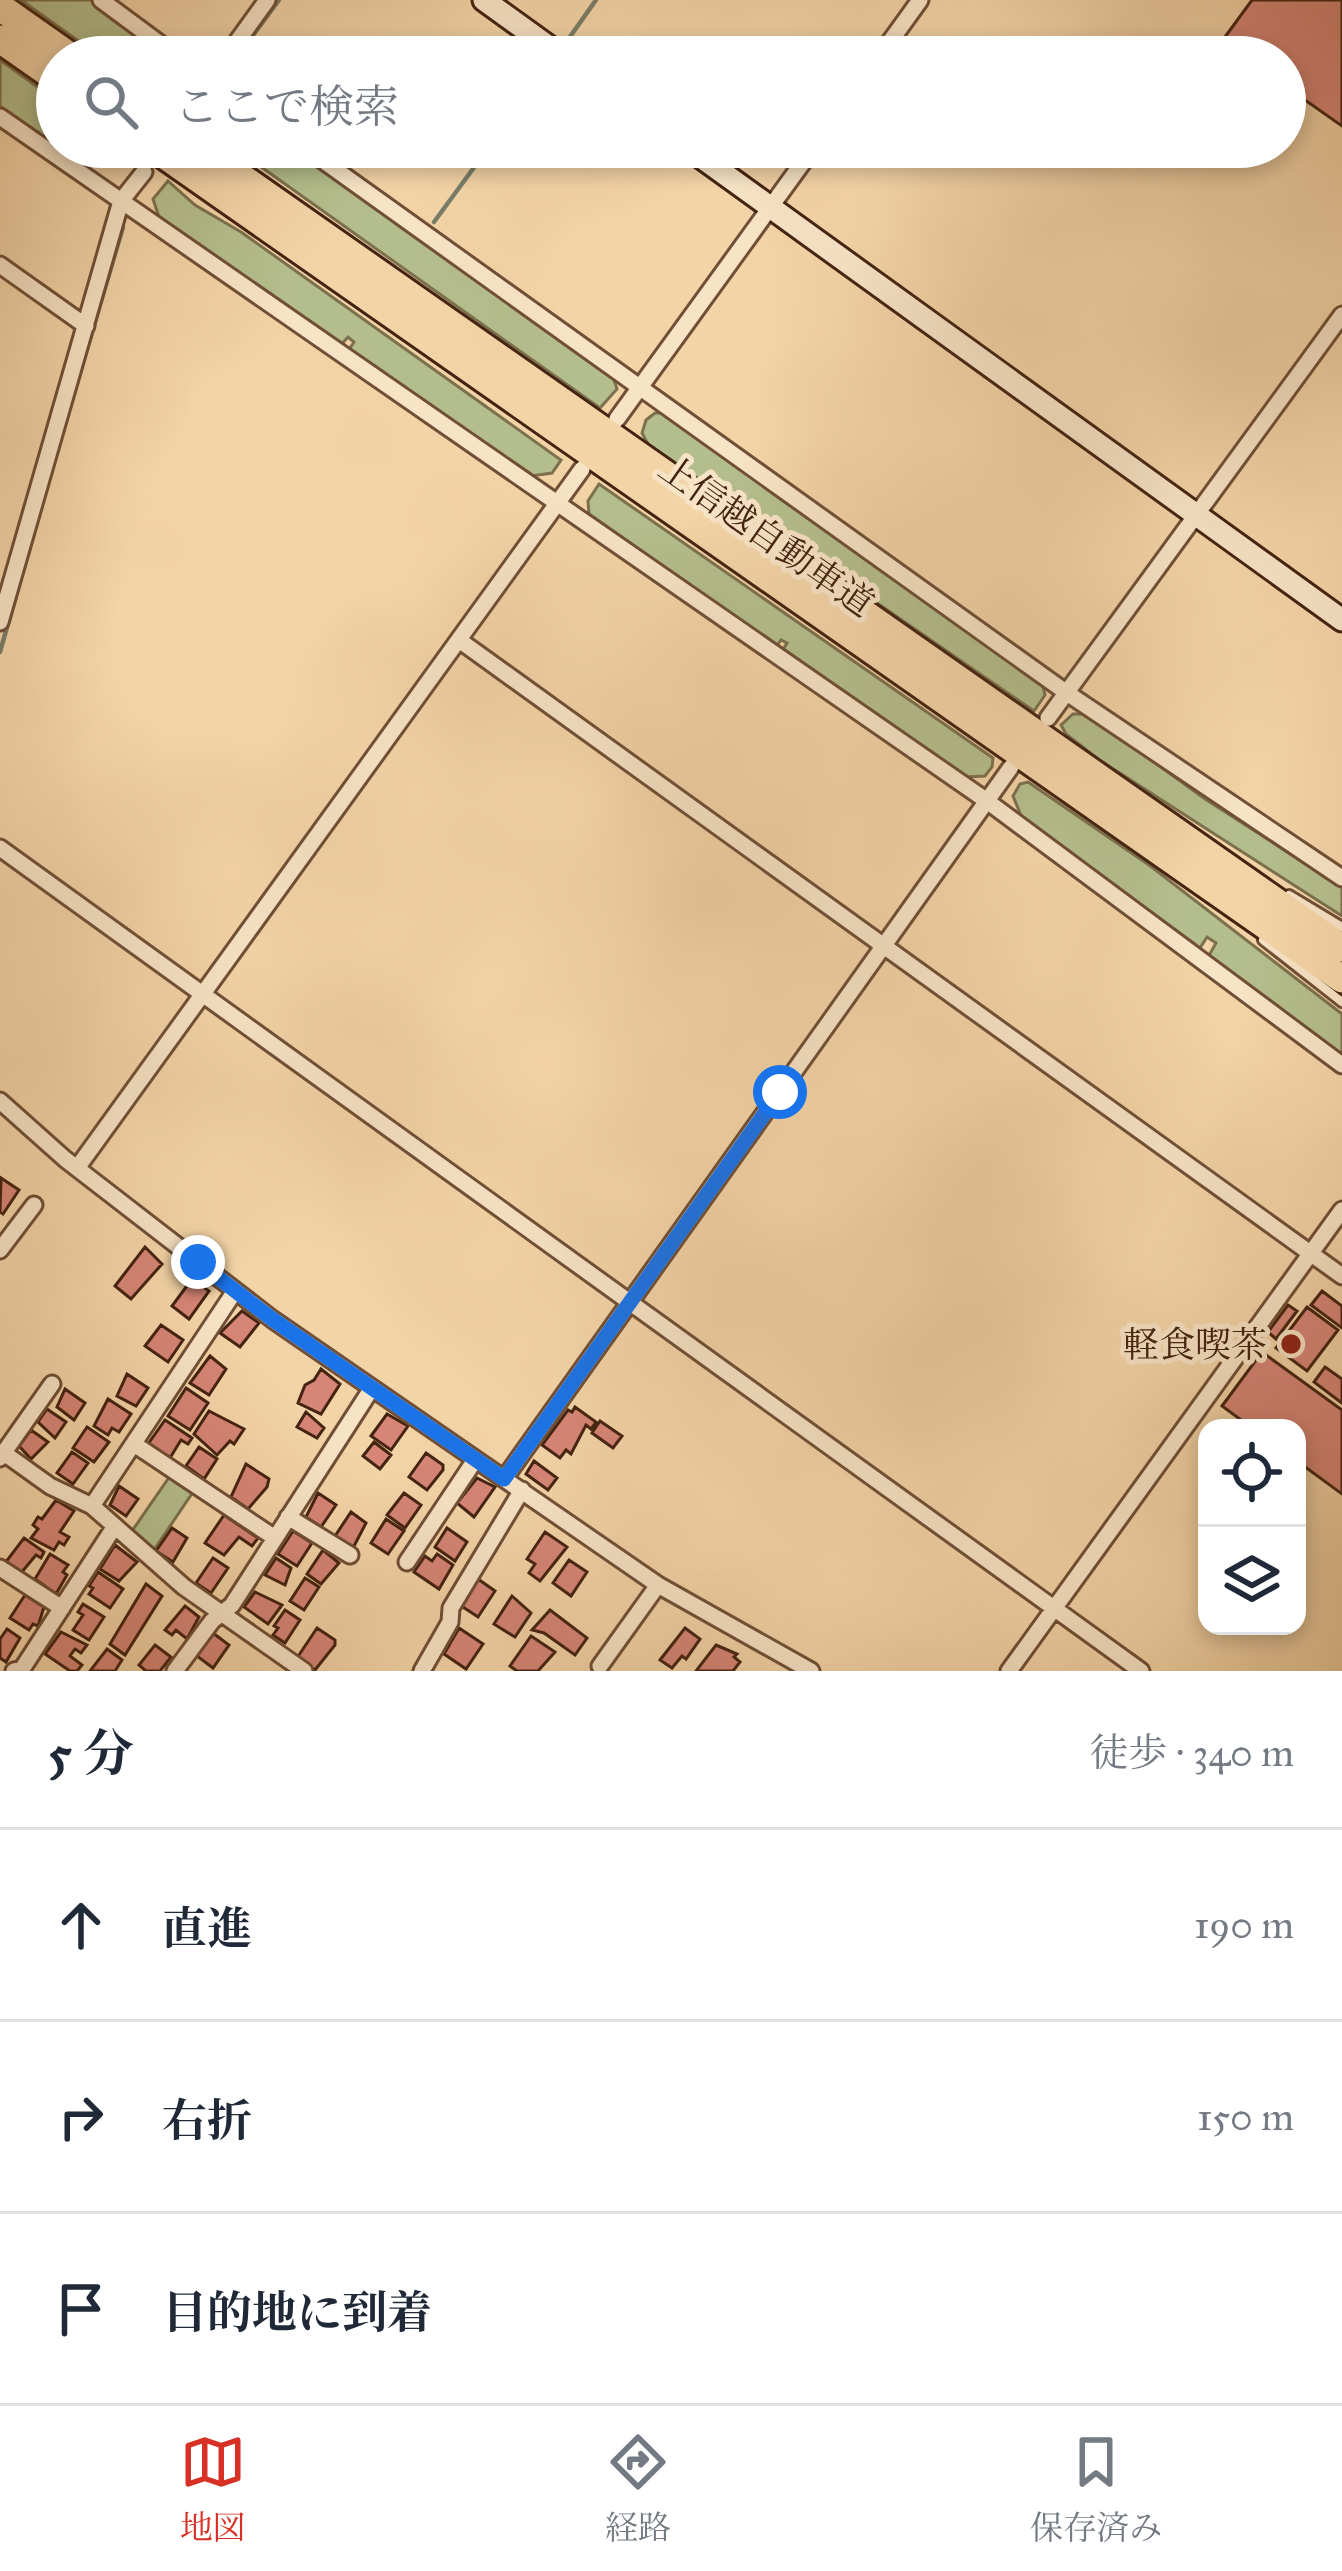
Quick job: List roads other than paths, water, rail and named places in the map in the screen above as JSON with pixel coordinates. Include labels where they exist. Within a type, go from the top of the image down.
[{"type":"highway","points":[[0,7],[41,36]]},
{"type":"highway","points":[[0,39],[36,64]]},
{"type":"highway","name":"上信越自動車道","points":[[162,168],[1136,820],[1342,948]]},
{"type":"highway","name":"上信越自動車道","points":[[227,168],[1136,820],[1342,980]]},
{"type":"street","points":[[101,0],[150,36]]},
{"type":"street","points":[[241,36],[267,0]]},
{"type":"street","points":[[484,0],[534,36]]},
{"type":"street","points":[[894,36],[920,0]]},
{"type":"street","points":[[0,117],[36,142]]},
{"type":"street","points":[[74,168],[987,801],[1342,1065]]},
{"type":"street","points":[[0,622],[122,201],[143,168]]},
{"type":"street","points":[[334,168],[1067,692],[1342,878]]},
{"type":"street","points":[[716,168],[1342,620]]},
{"type":"street","points":[[617,419],[799,168]]},
{"type":"street","points":[[0,265],[86,326]]},
{"type":"street","points":[[1048,718],[1342,315]]},
{"type":"street","points":[[77,1168],[582,469]]},
{"type":"street","points":[[459,640],[1342,1276]]},
{"type":"street","points":[[504,1479],[1011,766]]},
{"type":"street","points":[[0,848],[1141,1671]]},
{"type":"street","points":[[0,1101],[77,1168],[235,1291],[372,1388],[767,1656],[811,1671]]},
{"type":"street","points":[[0,1250],[6,1228],[34,1205]]},
{"type":"street","points":[[1009,1671],[1342,1210]]},
{"type":"street","points":[[92,1506],[235,1291]]},
{"type":"street","points":[[52,1384],[2,1456],[92,1506],[152,1562],[291,1668]]},
{"type":"street","points":[[175,1671],[232,1604],[372,1388]]},
{"type":"street","points":[[134,1444],[275,1538]]},
{"type":"street","points":[[407,1562],[475,1460]]},
{"type":"street","points":[[422,1671],[450,1622],[452,1608],[522,1490]]},
{"type":"street","points":[[288,1517],[350,1555]]},
{"type":"street","points":[[14,1671],[22,1669],[115,1526]]},
{"type":"street","points":[[0,1568],[62,1607]]},
{"type":"street","points":[[600,1666],[658,1585]]},
{"type":"lane","points":[[1136,820],[1342,927]]},
{"type":"lane","points":[[1136,820],[1342,1002]]},
{"type":"waterway","points":[[252,36],[279,0]]},
{"type":"waterway","points":[[571,36],[596,0]]},
{"type":"waterway","points":[[434,222],[474,168]]},
{"type":"waterway","points":[[57,451],[123,227]]},
{"type":"waterway","points":[[0,652],[41,508]]},
{"type":"place","name":"軽食喫茶","points":[[1291,1344]]}]
